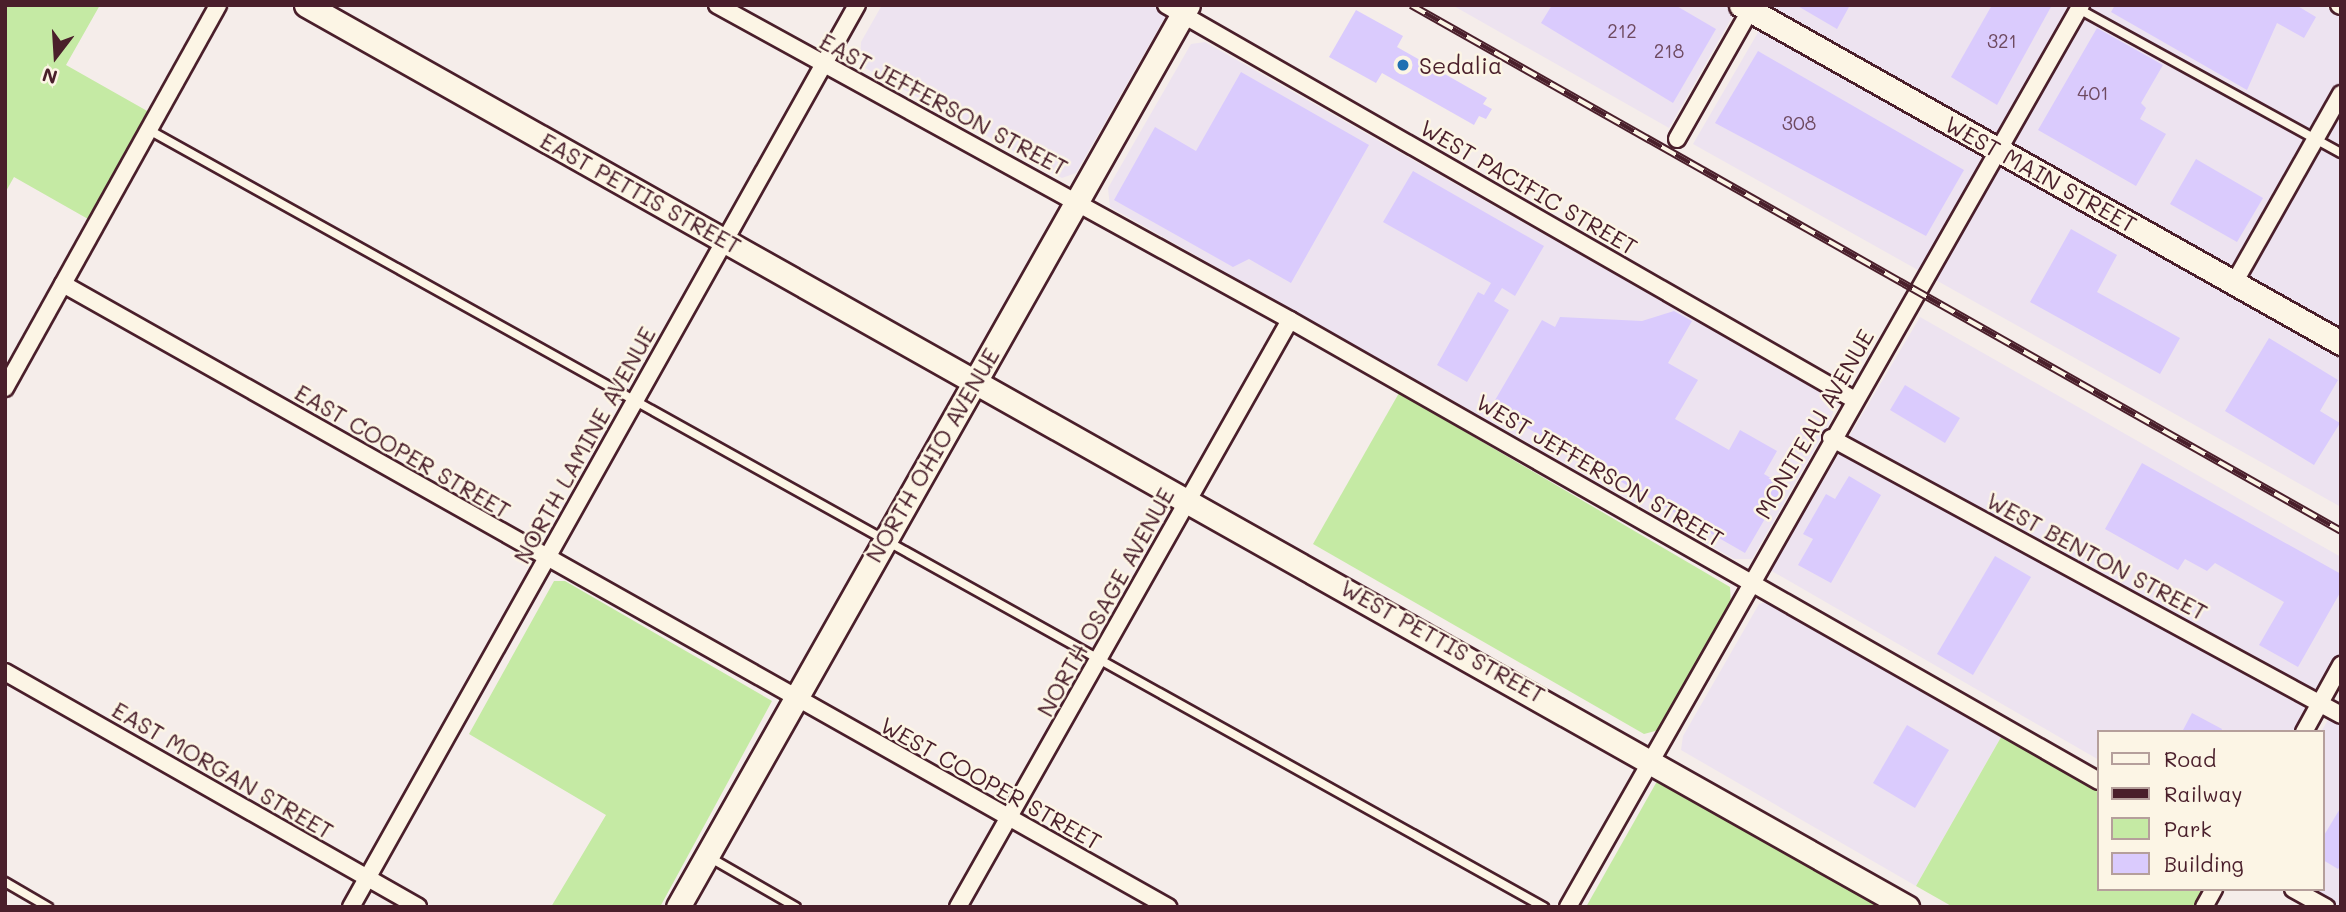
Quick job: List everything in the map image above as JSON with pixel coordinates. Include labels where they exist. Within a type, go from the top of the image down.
[{"type":"street","points":[[5,388],[218,5]]},
{"type":"street","name":"EAST PETTIS STREET","points":[[306,5],[976,381]]},
{"type":"street","name":"EAST JEFFERSON STREET","points":[[717,5],[1077,202]]},
{"type":"street","name":"NORTH LAMINE AVENUE","points":[[351,907],[726,241],[821,64],[857,5]]},
{"type":"street","name":"MONITEAU AVENUE","points":[[1567,907],[1830,438],[1999,150],[2077,6]]},
{"type":"street","points":[[1677,139],[1748,7]]},
{"type":"street","name":"WEST MAIN STREET","points":[[1748,7],[2341,343]]},
{"type":"street","name":"NORTH OHIO AVENUE","points":[[678,907],[882,540],[1077,202],[1179,8]]},
{"type":"street","name":"WEST PACIFIC STREET","points":[[1179,8],[1853,399]]},
{"type":"street","points":[[2234,283],[2341,93]]},
{"type":"street","name":"WEST JEFFERSON STREET","points":[[1077,202],[1290,320],[2098,780]]},
{"type":"street","name":"EAST COOPER STREET","points":[[63,284],[793,700]]},
{"type":"street","name":"NORTH OSAGE AVENUE","points":[[958,907],[1290,320]]},
{"type":"street","name":"WEST PETTIS STREET","points":[[976,381],[1651,759],[1907,907]]},
{"type":"street","name":"WEST BENTON STREET","points":[[1830,438],[2341,715]]},
{"type":"street","points":[[2305,730],[2341,665]]},
{"type":"street","name":"EAST MORGAN STREET","points":[[5,672],[418,907]]},
{"type":"street","name":"WEST COOPER STREET","points":[[793,700],[1168,907]]},
{"type":"street","points":[[2204,907],[2213,891]]},
{"type":"street","points":[[2297,891],[2326,907]]},
{"type":"lane","points":[[2077,6],[2341,153]]},
{"type":"lane","points":[[149,130],[1544,907]]},
{"type":"lane","points":[[706,856],[796,907]]},
{"type":"lane","points":[[5,882],[48,907]]},
{"type":"shaded area","points":[[882,5],[1172,5],[1076,173],[1062,178],[860,65],[861,42]]},
{"type":"shaded area","points":[[1452,5],[1739,5],[1669,128]]},
{"type":"shaded area","points":[[1774,5],[2322,5],[2341,16],[2341,507],[1693,144]]},
{"type":"shaded area","points":[[1205,42],[1827,395],[1834,408],[1831,420],[1752,559],[1734,559],[1110,207],[1108,188],[1191,44]]},
{"type":"shaded area","points":[[1920,317],[2341,557],[2341,651],[2295,730],[2098,730],[2098,759],[1770,570]]},
{"type":"shaded area","points":[[1772,600],[2004,732],[1916,886],[1681,750],[1683,736],[1759,604]]},
{"type":"shaded area","points":[[2341,697],[2341,907],[2326,907],[2297,891],[2325,891],[2325,730],[2322,730]]},
{"type":"green space","points":[[5,5],[100,5],[66,65],[149,112],[88,219],[14,177],[5,193]]},
{"type":"green space","points":[[1399,393],[1730,587],[1731,606],[1659,730],[1644,734],[1313,544]]},
{"type":"green space","points":[[554,581],[565,581],[772,701],[660,907],[551,907],[606,815],[469,734]]},
{"type":"green space","points":[[2004,732],[2098,786],[2098,891],[2202,891],[2193,907],[1953,907],[1916,886]]},
{"type":"green space","points":[[1669,778],[1891,907],[1586,907],[1656,783]]},
{"type":"building","points":[[1552,5],[1675,5],[1716,29],[1673,103],[1541,23]]},
{"type":"building","points":[[1796,5],[1850,5],[1837,29]]},
{"type":"building","points":[[1992,5],[2052,5],[1997,105],[1951,77]]},
{"type":"building","points":[[2115,5],[2296,5],[2316,17],[2304,38],[2277,23],[2247,90],[2111,12]]},
{"type":"building","points":[[1356,10],[1403,36],[1397,47],[1487,98],[1483,104],[1492,109],[1486,119],[1479,116],[1474,125],[1382,73],[1376,83],[1329,57]]},
{"type":"building","points":[[2097,28],[2163,65],[2141,103],[2146,108],[2140,119],[2166,134],[2136,186],[2038,130]]},
{"type":"building","points":[[1758,51],[1964,170],[1926,236],[1715,123]]},
{"type":"building","points":[[1241,72],[1369,145],[1291,283],[1249,259],[1233,267],[1114,200],[1155,127],[1196,151]]},
{"type":"building","points":[[2196,159],[2263,198],[2237,242],[2170,204]]},
{"type":"building","points":[[1413,171],[1544,246],[1515,296],[1502,288],[1494,301],[1509,310],[1467,382],[1437,365],[1478,292],[1484,295],[1491,283],[1383,222]]},
{"type":"building","points":[[2071,229],[2117,255],[2097,292],[2180,338],[2160,374],[2030,302]]},
{"type":"building","points":[[1674,311],[1692,321],[1668,363],[1698,380],[1675,419],[1729,450],[1740,430],[1777,451],[1764,474],[1784,486],[1745,553],[1491,407],[1542,320],[1555,327],[1560,317],[1642,321]]},
{"type":"building","points":[[2269,338],[2338,380],[2320,411],[2340,423],[2314,465],[2225,411]]},
{"type":"building","points":[[1905,385],[1960,418],[1945,443],[1890,410]]},
{"type":"building","points":[[2142,463],[2341,574],[2341,591],[2298,667],[2259,645],[2284,602],[2215,563],[2207,571],[2185,559],[2178,570],[2105,529]]},
{"type":"building","points":[[1849,476],[1881,495],[1831,583],[1798,565],[1813,539],[1803,534],[1826,494],[1835,499]]},
{"type":"building","points":[[1995,556],[2031,577],[1973,675],[1937,654]]},
{"type":"building","points":[[2192,713],[2222,729],[2222,730],[2183,730]]},
{"type":"building","points":[[1907,725],[1949,750],[1915,808],[1873,783]]},
{"type":"building","points":[[2341,807],[2341,865],[2338,869],[2325,861],[2325,834]]},
{"type":"railway","points":[[1411,5],[2341,531]]},
{"type":"place","name":"Sedalia","points":[[1403,65]]}]
